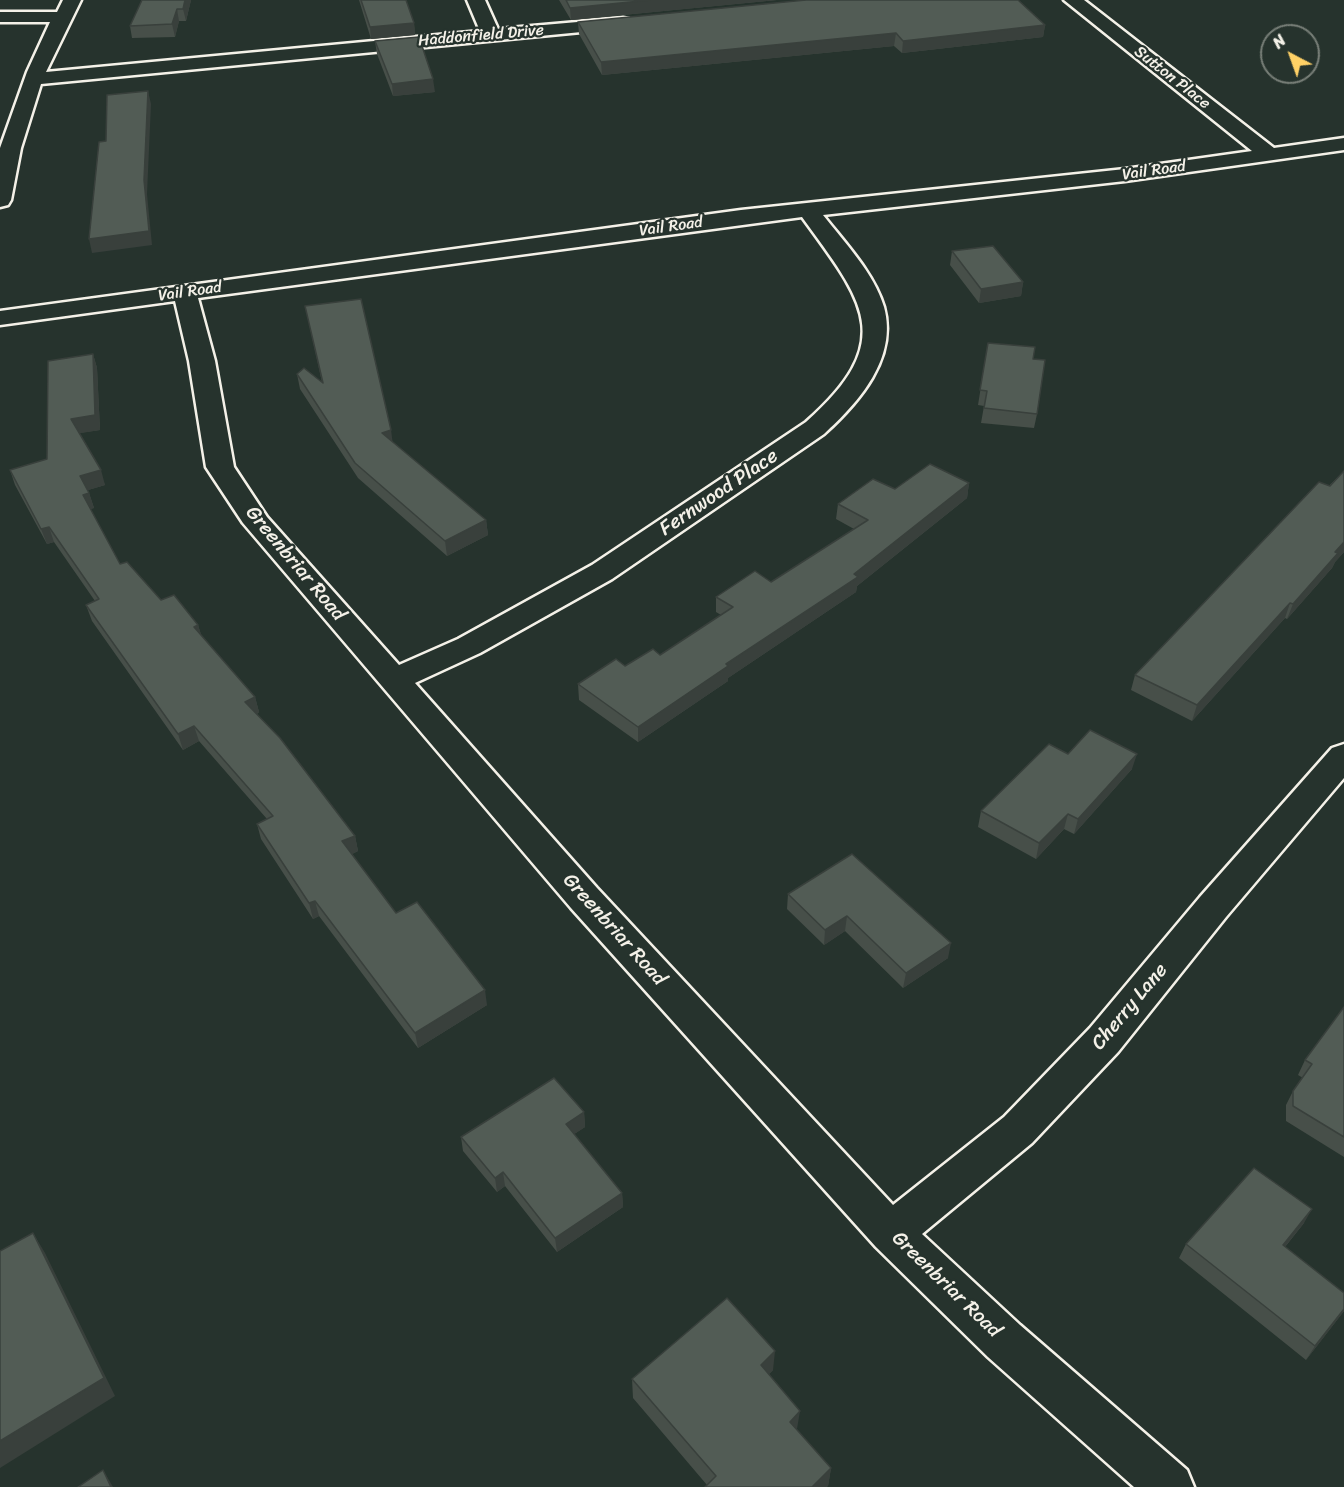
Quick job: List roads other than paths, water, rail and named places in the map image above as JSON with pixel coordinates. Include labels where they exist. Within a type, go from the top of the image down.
[{"type":"street","points":[[476,0],[483,20],[492,35]]},
{"type":"street","name":"Sutton Place","points":[[1073,0],[1270,155]]},
{"type":"street","points":[[0,17],[67,8]]},
{"type":"street","points":[[0,200],[6,162],[34,79],[51,36],[67,8]]},
{"type":"street","name":"Haddonfield Drive","points":[[34,79],[641,21]]},
{"type":"street","name":"Vail Road","points":[[0,318],[741,217],[1114,176],[1344,144]]},
{"type":"street","name":"Fernwood Place","points":[[394,680],[469,646],[602,572],[815,428],[839,408],[858,384],[870,359],[875,334],[873,309],[863,286],[808,210]]},
{"type":"street","name":"Greenbriar Road","points":[[185,292],[202,361],[220,467],[257,523],[584,898],[891,1233],[1004,1341],[1170,1487]]},
{"type":"street","name":"Cherry Lane","points":[[891,1233],[1018,1130],[1104,1040],[1213,907],[1344,756]]}]
